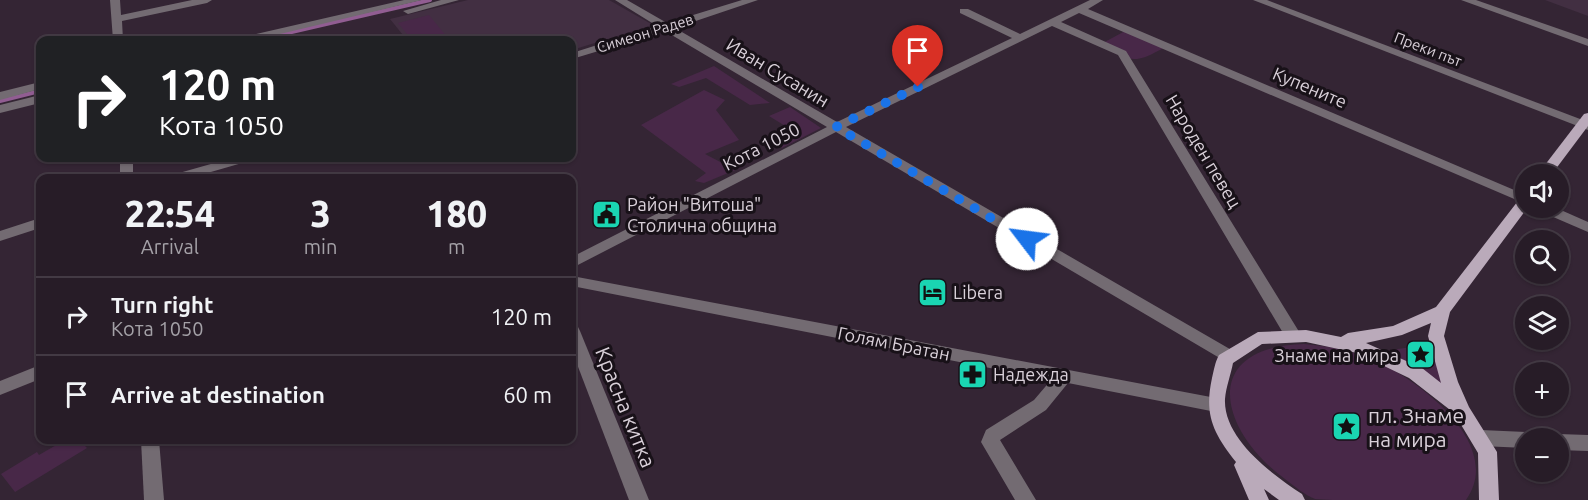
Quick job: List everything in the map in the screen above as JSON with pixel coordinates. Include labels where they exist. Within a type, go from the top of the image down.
[{"type":"main road","points":[[1553,164],[1586,122]]},
{"type":"main road","points":[[1489,500],[1493,487],[1493,471],[1481,438],[1449,382],[1436,336],[1442,311],[1515,215]]},
{"type":"main road","points":[[1259,500],[1216,405],[1217,378],[1229,356],[1249,343],[1292,334],[1339,340],[1379,337],[1399,332],[1442,311]]},
{"type":"main road","points":[[1339,340],[1381,355],[1408,368],[1440,390],[1470,421]]},
{"type":"main road","points":[[1235,446],[1264,477],[1294,500]]},
{"type":"street","points":[[115,0],[118,36]]},
{"type":"street","points":[[117,19],[207,0]]},
{"type":"street","points":[[260,36],[417,0]]},
{"type":"street","points":[[302,36],[454,0]]},
{"type":"street","name":"Иван Сусанин","points":[[620,0],[1229,356]]},
{"type":"street","name":"Симеон Радев","points":[[576,55],[753,0]]},
{"type":"street","name":"Кота 1050","points":[[576,261],[836,127],[1098,0]]},
{"type":"street","name":"Преки път","points":[[1258,0],[1586,122]]},
{"type":"street","points":[[1466,0],[1588,43]]},
{"type":"street","name":"Купените","points":[[1078,9],[1515,195]]},
{"type":"street","points":[[964,11],[1021,38]]},
{"type":"street","name":"Народен певец","points":[[1052,22],[1122,53],[1292,334]]},
{"type":"street","points":[[0,96],[36,87]]},
{"type":"street","points":[[0,109],[36,100]]},
{"type":"street","points":[[190,174],[231,162]]},
{"type":"street","points":[[1567,218],[1588,227]]},
{"type":"street","points":[[0,236],[36,224]]},
{"type":"street","name":"Голям Братан","points":[[576,282],[1216,405]]},
{"type":"street","name":"Красна китка","points":[[576,341],[639,500]]},
{"type":"street","points":[[0,388],[36,374]]},
{"type":"street","points":[[1026,500],[990,442],[993,435],[1040,405],[1064,376]]},
{"type":"street","points":[[1481,438],[1515,440]]},
{"type":"street","points":[[1569,443],[1588,444]]},
{"type":"street","points":[[150,444],[154,500]]},
{"type":"shaded area","points":[[468,0],[609,0],[653,25],[576,49],[576,36],[404,36],[390,19]]},
{"type":"shaded area","points":[[1545,0],[1588,0],[1588,16]]},
{"type":"shaded area","points":[[429,15],[446,36],[409,36],[398,23]]},
{"type":"shaded area","points":[[1127,30],[1165,47],[1146,57],[1132,59],[1119,55],[1101,44]]},
{"type":"shaded area","points":[[714,66],[770,103],[750,105],[706,78],[679,87],[671,84]]},
{"type":"shaded area","points":[[704,90],[725,100],[716,110],[739,140],[705,154],[726,165],[737,160],[740,168],[704,183],[695,181],[706,173],[641,125]]},
{"type":"shaded area","points":[[790,107],[821,128],[782,148],[775,142],[795,132],[769,116]]},
{"type":"shaded area","points":[[1429,341],[1445,387],[1383,351],[1412,347]]},
{"type":"shaded area","points":[[1304,344],[1359,354],[1376,361],[1414,383],[1434,399],[1452,417],[1466,437],[1475,458],[1475,479],[1466,500],[1315,499],[1285,479],[1263,460],[1246,438],[1234,416],[1230,395],[1234,376],[1247,360],[1270,349]]},
{"type":"shaded area","points":[[58,444],[83,444],[87,448],[15,492],[1,474],[37,452],[39,455]]},
{"type":"waterway","points":[[274,36],[430,0]]},
{"type":"waterway","points":[[0,101],[36,92]]},
{"type":"place","name":"Район \"Витоша\" Столична община","points":[[606,214]]},
{"type":"place","name":"Libera","points":[[932,292]]},
{"type":"place","name":"Знаме на мира","points":[[1420,355]]},
{"type":"place","name":"Надежда","points":[[972,374]]},
{"type":"place","name":"пл. Знаме на мира","points":[[1347,427]]},
{"type":"route","points":[[918,87],[836,127],[1027,239]]}]
